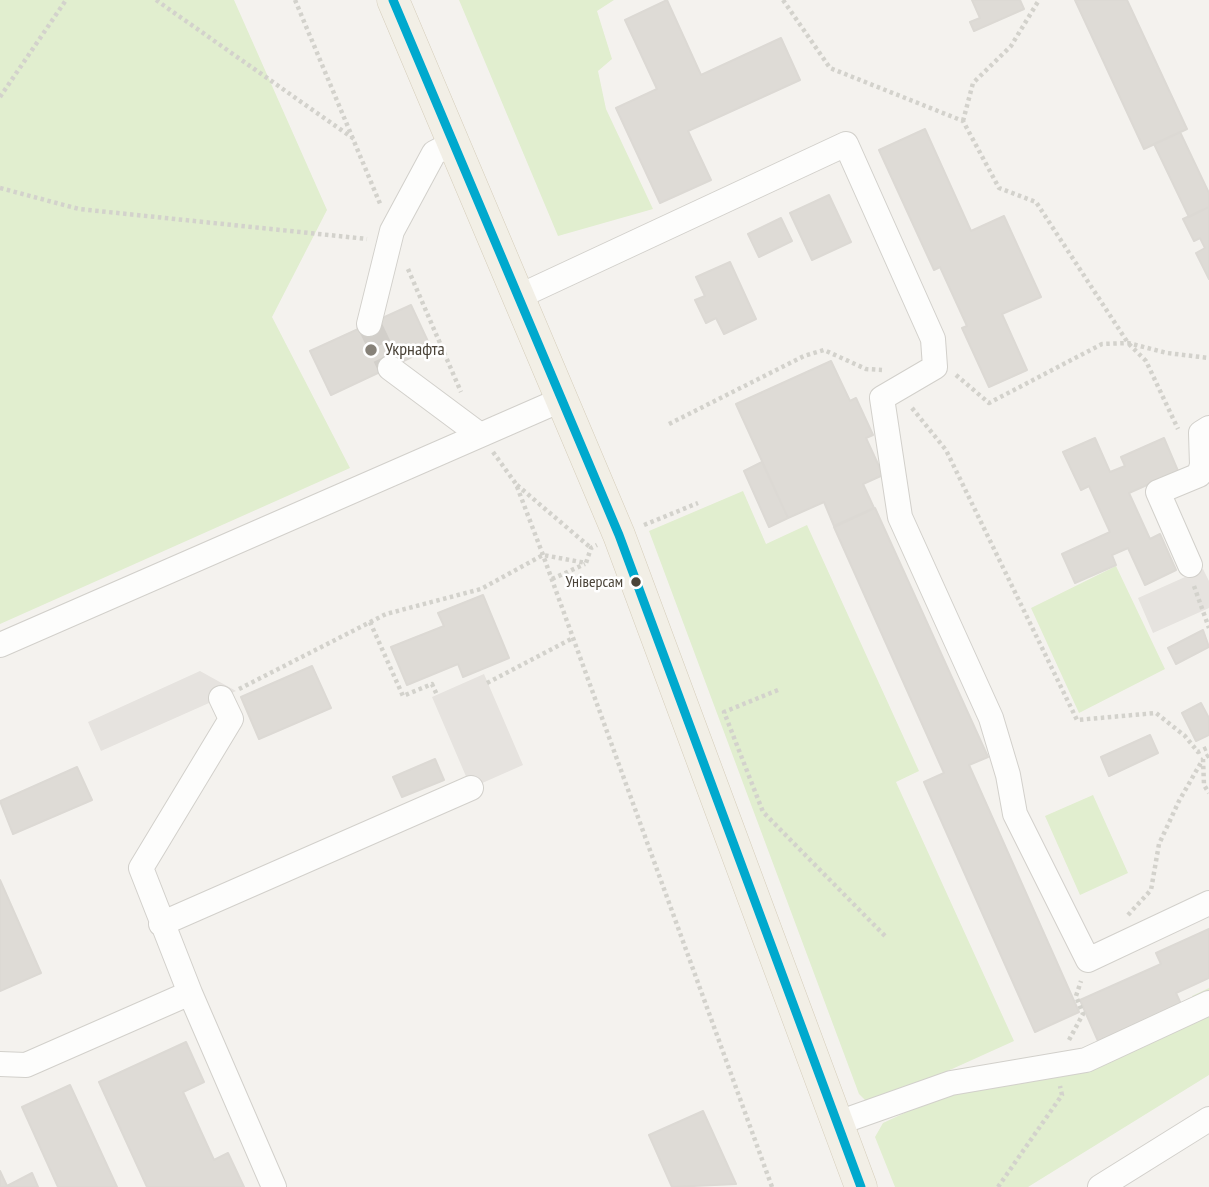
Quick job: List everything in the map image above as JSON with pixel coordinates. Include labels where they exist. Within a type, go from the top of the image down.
[{"type":"main road","points":[[393,0],[619,535],[861,1187]]},
{"type":"street","points":[[369,324],[392,231],[434,153],[455,142]]},
{"type":"street","points":[[520,296],[846,144],[933,339],[935,367],[882,398],[900,517],[991,718],[1008,775],[1015,814],[1088,960],[1209,903]]},
{"type":"street","points":[[390,368],[480,435]]},
{"type":"street","points":[[0,645],[563,399]]},
{"type":"street","points":[[1190,565],[1158,492],[1199,475],[1202,465],[1200,433],[1209,428]]},
{"type":"street","points":[[220,698],[231,719],[141,868],[161,924],[274,1187]]},
{"type":"street","points":[[161,924],[471,788]]},
{"type":"street","points":[[0,1064],[26,1065],[190,993]]},
{"type":"street","points":[[838,1123],[951,1083],[1086,1060],[1209,1003]]},
{"type":"street","points":[[1100,1187],[1209,1119]]},
{"type":"path","points":[[0,97],[66,0]]},
{"type":"path","points":[[156,0],[355,140]]},
{"type":"path","points":[[295,0],[464,397]]},
{"type":"path","points":[[783,0],[830,68],[963,121],[999,188],[1036,202],[1128,343],[1146,361],[1181,437]]},
{"type":"path","points":[[963,121],[973,83],[1011,46],[1039,0]]},
{"type":"path","points":[[0,188],[79,209],[364,240],[392,231]]},
{"type":"path","points":[[866,369],[912,407],[946,450],[1077,720],[1156,713],[1185,736],[1198,752],[1209,747]]},
{"type":"path","points":[[480,435],[516,484],[591,548]]},
{"type":"path","points":[[516,484],[772,1187]]},
{"type":"path","points":[[220,698],[386,614],[481,589],[543,555]]},
{"type":"path","points":[[552,579],[586,563]]},
{"type":"path","points":[[1190,565],[1196,598],[1209,628]]},
{"type":"path","points":[[370,622],[402,696],[432,684],[437,695]]},
{"type":"path","points":[[487,682],[573,638]]},
{"type":"path","points":[[778,690],[724,712],[763,812],[885,936]]},
{"type":"path","points":[[1124,920],[1151,890],[1159,844],[1179,801],[1203,759],[1209,755]]},
{"type":"path","points":[[1203,759],[1204,785],[1209,793]]},
{"type":"path","points":[[998,1187],[1062,1095],[1055,1065],[1083,1014],[1076,996],[1088,960]]},
{"type":"green space","points":[[0,0],[234,0],[327,210],[272,317],[350,468],[0,624]]},
{"type":"green space","points":[[459,0],[614,0],[597,11],[612,59],[598,71],[606,109],[653,209],[558,236]]},
{"type":"green space","points":[[743,491],[766,544],[807,525],[919,771],[896,782],[1014,1041],[879,1102],[867,1102],[859,1094],[649,531]]},
{"type":"green space","points":[[1116,566],[1165,669],[1079,713],[1031,608]]},
{"type":"green space","points":[[1093,795],[1128,873],[1080,895],[1045,816]]},
{"type":"green space","points":[[1209,988],[1209,1075],[1028,1187],[895,1187],[875,1137],[883,1123],[941,1096],[1199,1011],[1192,996]]},
{"type":"shaded area","points":[[1203,569],[1209,581],[1209,608],[1153,633],[1138,598]]},
{"type":"shaded area","points":[[200,671],[236,691],[101,751],[88,722]]},
{"type":"shaded area","points":[[484,674],[523,765],[471,788],[432,697]]},
{"type":"building","points":[[667,0],[701,75],[781,38],[800,80],[688,131],[711,180],[660,203],[616,108],[657,89],[625,20]]},
{"type":"building","points":[[972,0],[1020,0],[1024,9],[974,31],[970,22],[980,18]]},
{"type":"building","points":[[1075,0],[1127,0],[1187,129],[1144,149]]},
{"type":"building","points":[[925,129],[971,231],[1004,216],[1041,297],[1002,314],[1027,370],[989,387],[962,328],[967,326],[940,267],[934,270],[879,150]]},
{"type":"building","points":[[1180,132],[1209,193],[1209,207],[1189,217],[1154,144]]},
{"type":"building","points":[[829,195],[851,242],[812,260],[790,213]]},
{"type":"building","points":[[1209,207],[1209,279],[1196,253],[1205,248],[1200,238],[1194,241],[1183,219]]},
{"type":"building","points":[[781,218],[792,241],[759,257],[748,234]]},
{"type":"building","points":[[730,262],[756,319],[724,334],[716,318],[706,323],[695,300],[705,296],[696,277]]},
{"type":"building","name":"Укрнафта","points":[[411,305],[431,348],[331,395],[310,351]]},
{"type":"building","points":[[831,361],[850,401],[856,398],[873,435],[866,438],[883,475],[863,484],[874,508],[834,526],[824,502],[788,518],[736,404]]},
{"type":"building","points":[[1095,438],[1110,472],[1125,466],[1121,457],[1164,438],[1178,471],[1129,493],[1150,539],[1160,534],[1176,570],[1145,585],[1128,548],[1112,555],[1116,565],[1075,583],[1062,554],[1110,532],[1089,486],[1081,490],[1063,452]]},
{"type":"building","points":[[762,462],[788,518],[769,527],[744,471]]},
{"type":"building","points":[[875,508],[988,757],[969,765],[1079,1012],[1035,1032],[924,782],[944,773],[834,527]]},
{"type":"building","points":[[483,595],[509,658],[463,677],[458,664],[407,685],[391,647],[444,626],[438,613]]},
{"type":"building","points":[[1203,630],[1209,647],[1176,664],[1168,648]]},
{"type":"building","points":[[312,666],[331,708],[259,739],[241,697]]},
{"type":"building","points":[[1201,703],[1209,718],[1209,735],[1196,741],[1182,713]]},
{"type":"building","points":[[1150,735],[1158,753],[1109,776],[1101,757]]},
{"type":"building","points":[[435,759],[444,780],[402,797],[393,777]]},
{"type":"building","points":[[77,767],[92,800],[13,834],[0,801]]},
{"type":"building","points":[[0,880],[41,973],[0,991]]},
{"type":"building","points":[[1209,929],[1209,978],[1176,993],[1181,1004],[1098,1041],[1080,1000],[1161,964],[1156,953]]},
{"type":"building","points":[[186,1042],[204,1082],[183,1092],[214,1160],[228,1153],[244,1187],[147,1187],[99,1082]]},
{"type":"building","points":[[70,1085],[117,1187],[58,1187],[22,1107]]},
{"type":"building","points":[[703,1111],[736,1184],[672,1187],[649,1135]]},
{"type":"building","points":[[0,1171],[7,1186],[32,1173],[38,1187],[0,1187]]},
{"type":"tunnel","points":[[369,324],[390,368]]},
{"type":"transit line","points":[[393,0],[619,535],[861,1187]]},
{"type":"place","name":"Укрнафта","points":[[371,350]]},
{"type":"place","name":"Універсам","points":[[636,582]]}]
